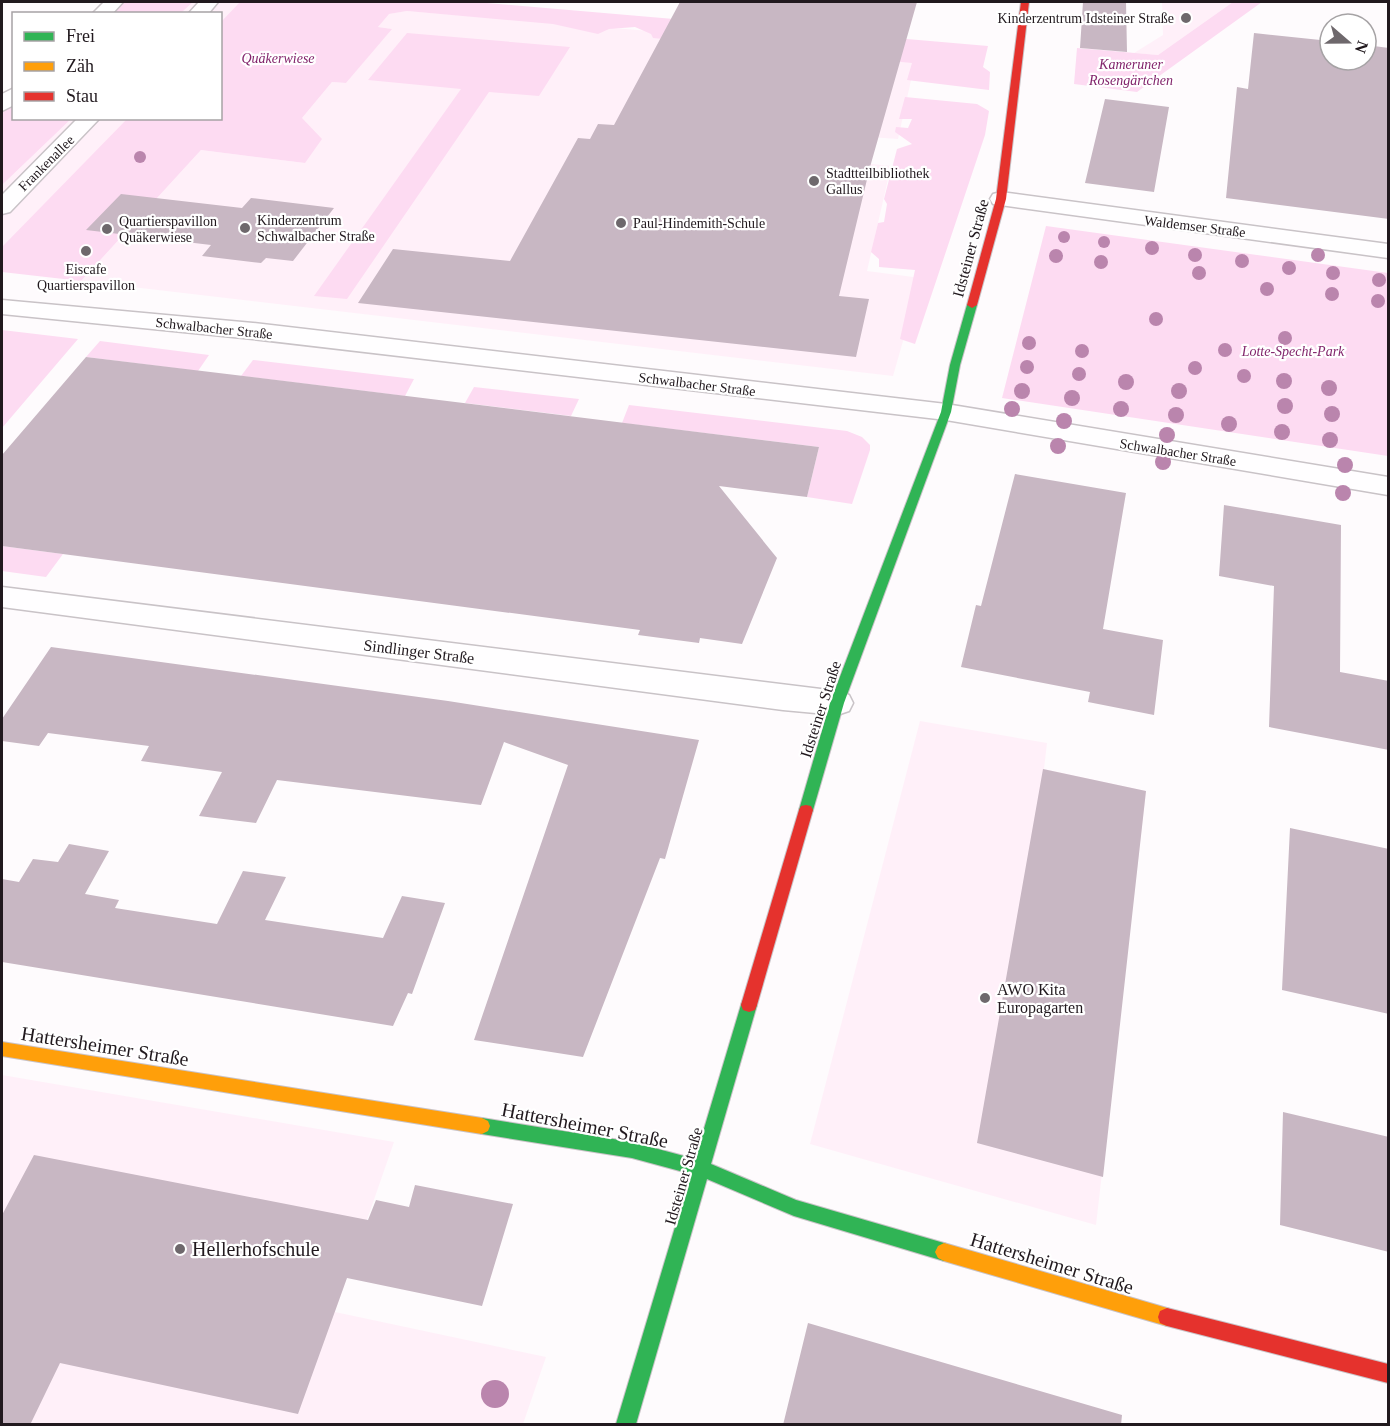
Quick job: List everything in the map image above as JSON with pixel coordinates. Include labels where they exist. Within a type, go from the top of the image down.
[{"type":"street","name":"Idsteiner Straße","points":[[626,1425],[837,703],[946,412],[955,365],[1001,199],[1026,2]]},
{"type":"street","name":"Frankenallee","points":[[2,207],[88,120]]},
{"type":"street","name":"Waldemser Straße","points":[[1001,199],[1389,251]]},
{"type":"street","name":"Schwalbacher Straße","points":[[2,308],[253,331],[946,412],[1389,486]]},
{"type":"street","name":"Sindlinger Straße","points":[[2,597],[783,698],[837,703]]},
{"type":"street","name":"Hattersheimer Straße","points":[[2,1049],[632,1150],[702,1169],[794,1208],[1218,1332],[1389,1374]]},
{"type":"shaded area","points":[[193,2],[243,2],[222,24],[222,12],[182,12]]},
{"type":"shaded area","name":"Kinderzentrum Idsteiner Straße","points":[[1162,2],[1233,2],[1158,55],[1134,53],[1163,35]]},
{"type":"shaded area","name":"Paul-Hindemith-Schule","points":[[407,11],[917,53],[898,139],[870,137],[863,163],[891,166],[867,271],[921,278],[893,376],[81,281],[201,150],[305,163],[302,118],[332,82],[346,83],[391,29],[378,27],[388,14]]},
{"type":"shaded area","points":[[70,120],[127,120],[2,248],[2,185]]},
{"type":"shaded area","name":"AWO Kita Europagarten","points":[[920,721],[1047,743],[1044,769],[1146,791],[1096,1225],[810,1144]]},
{"type":"shaded area","name":"Hellerhofschule","points":[[2,1075],[394,1142],[335,1312],[546,1357],[523,1424],[2,1424]]},
{"type":"green space","points":[[122,2],[193,2],[182,12],[111,12]]},
{"type":"green space","name":"Quäkerwiese","points":[[240,2],[475,2],[988,46],[983,67],[990,72],[989,90],[907,80],[912,63],[653,38],[651,34],[635,27],[609,29],[598,34],[553,24],[407,11],[389,14],[378,27],[392,29],[346,83],[332,82],[302,118],[322,139],[305,163],[201,150],[81,281],[2,272],[2,247],[126,120],[222,120],[222,21]]},
{"type":"green space","name":"Kameruner Rosengärtchen","points":[[1233,2],[1262,2],[1137,92],[1074,84],[1077,48],[1158,55]]},
{"type":"green space","points":[[407,33],[570,47],[539,96],[489,92],[347,299],[314,296],[461,89],[368,80]]},
{"type":"green space","points":[[905,97],[977,104],[989,111],[985,135],[915,344],[900,339],[915,270],[879,267],[879,259],[871,252],[878,223],[884,222],[887,204],[884,199],[897,149],[912,144],[895,132],[896,127],[908,128],[912,119],[899,119]]},
{"type":"green space","points":[[12,101],[12,120],[70,120],[2,185],[2,111]]},
{"type":"green space","name":"Lotte-Specht-Park","points":[[1046,226],[1388,273],[1388,456],[1002,398]]},
{"type":"green space","points":[[2,330],[78,339],[2,428]]},
{"type":"green space","points":[[100,341],[209,355],[198,371],[86,357]]},
{"type":"green space","points":[[253,360],[414,379],[405,396],[241,376]]},
{"type":"green space","points":[[474,387],[579,399],[571,416],[465,403]]},
{"type":"green space","points":[[629,405],[847,431],[862,437],[870,445],[870,450],[852,504],[807,497],[819,447],[622,423]]},
{"type":"green space","points":[[2,546],[63,554],[46,577],[2,571]]},
{"type":"building","points":[[680,2],[917,2],[870,167],[839,296],[869,299],[856,357],[358,303],[393,249],[510,261],[578,138],[590,139],[598,124],[614,125]]},
{"type":"building","points":[[1083,2],[1126,2],[1127,52],[1080,48]]},
{"type":"building","points":[[1254,33],[1318,40],[1318,72],[1378,72],[1378,47],[1389,48],[1389,219],[1226,198],[1237,87],[1248,89]]},
{"type":"building","points":[[1105,99],[1169,107],[1154,192],[1085,183]]},
{"type":"building","points":[[121,194],[242,208],[251,198],[334,208],[293,261],[266,258],[261,263],[202,256],[211,245],[86,230]]},
{"type":"building","points":[[86,357],[819,447],[807,497],[719,486],[777,558],[742,644],[700,638],[699,643],[638,635],[640,630],[2,546],[2,455]]},
{"type":"building","points":[[1015,474],[1126,493],[1103,629],[1163,640],[1154,715],[1088,702],[1090,692],[961,667],[976,605],[981,606]]},
{"type":"building","points":[[1224,505],[1341,525],[1340,672],[1389,681],[1389,750],[1269,727],[1274,586],[1219,576]]},
{"type":"building","points":[[51,647],[448,701],[699,740],[665,859],[660,858],[583,1057],[474,1040],[568,765],[504,742],[481,805],[277,780],[256,823],[199,816],[222,772],[141,761],[149,746],[48,733],[39,746],[2,741],[2,719]]},
{"type":"building","points":[[1043,769],[1146,791],[1103,1177],[977,1143]]},
{"type":"building","points":[[1290,828],[1389,849],[1389,1014],[1282,990]]},
{"type":"building","points":[[69,844],[109,851],[85,894],[119,900],[115,908],[217,924],[243,871],[286,877],[265,920],[383,938],[402,896],[445,903],[412,994],[408,993],[393,1026],[2,962],[2,879],[19,882],[33,859],[58,862]]},
{"type":"building","points":[[1283,1112],[1389,1137],[1389,1252],[1280,1225]]},
{"type":"building","points":[[34,1155],[368,1220],[376,1200],[409,1207],[415,1185],[513,1204],[482,1306],[347,1278],[298,1414],[60,1363],[30,1425],[2,1425],[2,1215]]},
{"type":"building","points":[[808,1323],[1122,1415],[1121,1425],[783,1425]]},
{"type":"traffic: fast","points":[[806,810],[837,703],[946,412],[955,365],[972,305]]},
{"type":"traffic: fast","points":[[626,1424],[749,1005]]},
{"type":"traffic: fast","points":[[482,1126],[632,1150],[702,1169],[794,1208],[944,1252]]},
{"type":"traffic: slow","points":[[2,1049],[482,1126]]},
{"type":"traffic: slow","points":[[944,1252],[1167,1317]]},
{"type":"traffic: jam","points":[[972,305],[1001,199],[1025,2]]},
{"type":"traffic: jam","points":[[749,1005],[806,810]]},
{"type":"traffic: jam","points":[[1167,1317],[1388,1374]]},
{"type":"place","name":"Kinderzentrum Idsteiner Straße","points":[[1186,18]]},
{"type":"place","name":"Stadtteilbibliothek Gallus","points":[[814,181]]},
{"type":"place","name":"Paul-Hindemith-Schule","points":[[621,223]]},
{"type":"place","name":"Kinderzentrum Schwalbacher Straße","points":[[245,228]]},
{"type":"place","name":"Quartierspavillon Quäkerwiese","points":[[107,229]]},
{"type":"place","name":"Eiscafe Quartierspavillon","points":[[86,251]]},
{"type":"place","name":"AWO Kita Europagarten","points":[[985,998]]},
{"type":"place","name":"Hellerhofschule","points":[[180,1249]]}]
